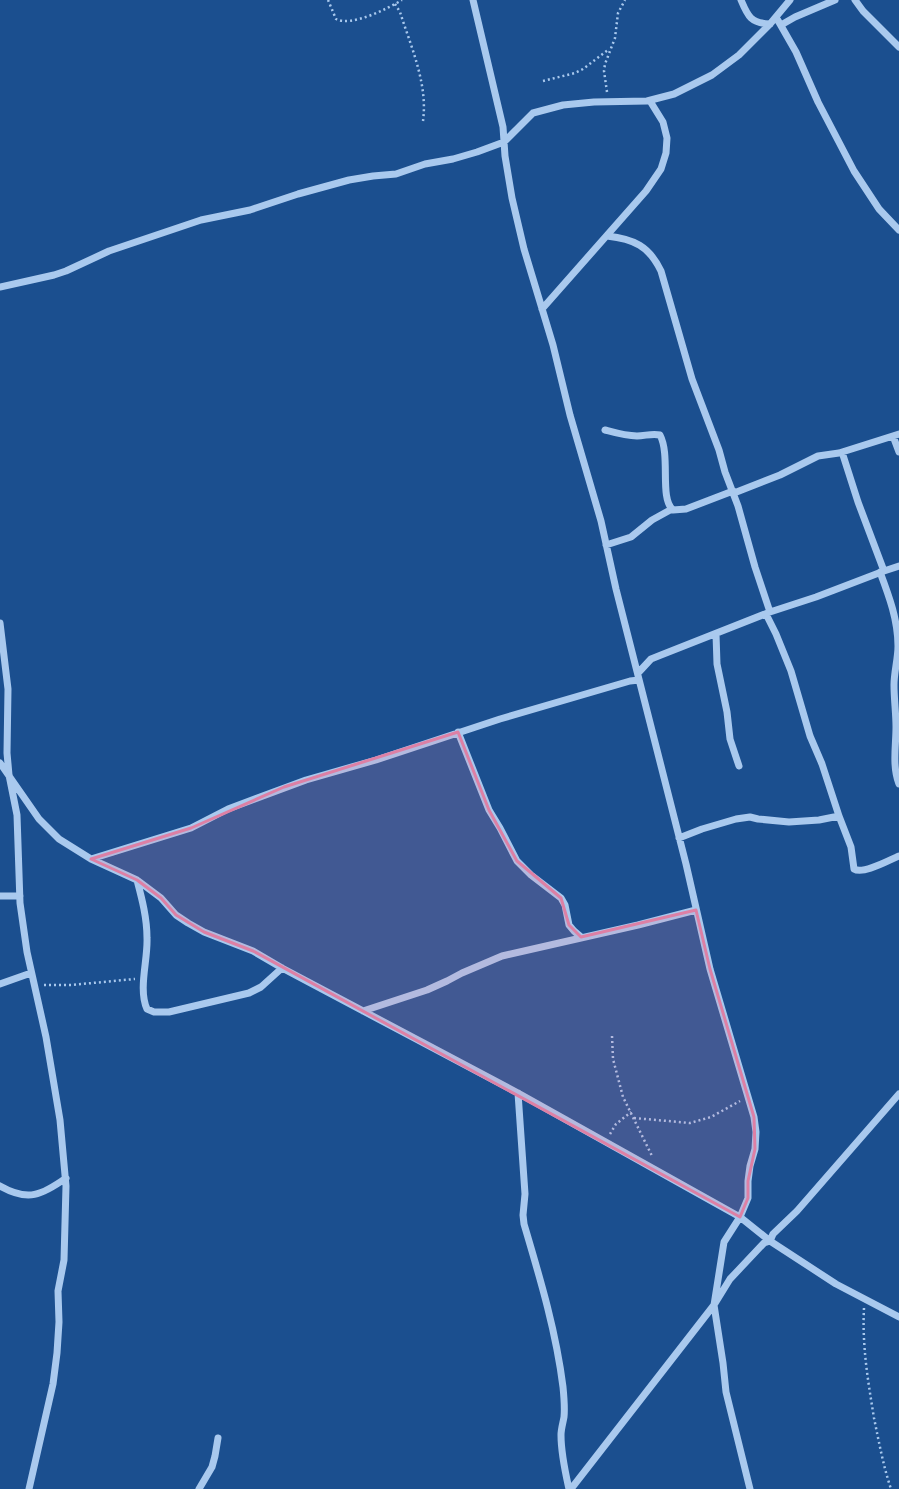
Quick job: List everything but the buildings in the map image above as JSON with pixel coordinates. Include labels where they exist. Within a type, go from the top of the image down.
[{"type":"street","points":[[472,0],[503,127],[512,198],[524,249],[542,309],[606,545],[710,969],[754,1117],[756,1132],[755,1149],[750,1166],[748,1198],[740,1217],[724,1242],[714,1305],[726,1392],[750,1489]]},
{"type":"street","points":[[741,0],[748,15],[754,21],[770,24]]},
{"type":"street","points":[[0,287],[54,275],[109,251],[201,220],[250,210],[298,194],[349,180],[396,174],[425,164],[453,159],[477,152],[504,142],[533,113],[563,105],[594,102],[650,101],[674,94],[712,75],[739,55],[770,24],[790,0]]},
{"type":"street","points":[[780,25],[794,17],[835,0]]},
{"type":"street","points":[[855,0],[863,11],[899,47]]},
{"type":"street","points":[[776,17],[796,52],[818,102],[854,171],[879,209],[899,230]]},
{"type":"street","points":[[542,309],[646,191],[661,169],[666,153],[667,138],[662,122],[650,101]]},
{"type":"street","points":[[607,236],[623,238],[636,243],[649,252],[657,262],[668,292],[684,356],[719,450],[725,472],[733,492],[768,613],[791,671],[810,736],[822,764],[851,847],[856,871],[866,870],[899,856]]},
{"type":"street","points":[[605,430],[629,436],[654,434],[660,436],[663,441],[665,454],[665,490],[667,501],[672,509]]},
{"type":"street","points":[[606,545],[631,537],[652,520],[672,509],[686,509],[780,475],[818,456],[842,452],[896,435],[899,452]]},
{"type":"street","points":[[842,452],[882,571],[896,621],[898,646],[894,684],[896,714],[895,771],[899,784]]},
{"type":"street","points":[[91,859],[191,828],[228,809],[284,787],[376,760],[458,732],[630,681],[638,676],[651,659],[768,613],[899,566]]},
{"type":"street","points":[[0,623],[8,689],[7,753],[9,775],[17,816],[20,896],[24,931],[31,973],[46,1037],[60,1120],[66,1178],[64,1260],[58,1292],[59,1322],[56,1360],[53,1384],[29,1489]]},
{"type":"street","points":[[716,634],[717,664],[727,712],[730,739],[739,766]]},
{"type":"street","points":[[458,732],[489,810],[500,828],[516,861],[531,875],[561,898],[565,904],[569,925],[582,937]]},
{"type":"street","points":[[0,763],[39,819],[59,839],[91,859],[137,880],[161,898],[176,915],[188,923],[204,932],[253,951],[282,968],[518,1093],[740,1217],[770,1241],[836,1284],[899,1317]]},
{"type":"street","points":[[679,838],[702,829],[736,819],[750,817],[789,822],[819,820],[839,816]]},
{"type":"street","points":[[137,880],[146,919],[147,938],[143,988],[144,1002],[147,1009],[154,1012],[169,1012],[249,994],[261,987],[282,968]]},
{"type":"street","points":[[0,896],[20,896]]},
{"type":"street","points":[[363,1011],[427,990],[502,956],[638,925],[696,910]]},
{"type":"street","points":[[0,984],[31,973]]},
{"type":"street","points":[[518,1093],[525,1194],[523,1215],[524,1224],[546,1297],[560,1366],[564,1400],[564,1416],[561,1434],[563,1465],[570,1489]]},
{"type":"street","points":[[570,1489],[714,1305],[730,1279],[764,1243],[770,1241],[773,1234],[797,1211],[899,1094]]},
{"type":"street","points":[[0,1186],[9,1191],[21,1194],[36,1194],[45,1192],[66,1178]]},
{"type":"street","points":[[199,1489],[212,1466],[218,1438]]},
{"type":"path","points":[[328,0],[336,19],[346,22],[363,18],[402,0]]},
{"type":"path","points":[[610,102],[604,71],[617,31],[618,13],[625,0]]},
{"type":"path","points":[[395,4],[400,12],[422,86],[425,104],[423,121]]},
{"type":"path","points":[[543,81],[575,73],[583,69],[610,49]]},
{"type":"path","points":[[34,986],[71,985],[144,979]]},
{"type":"path","points":[[612,1036],[613,1059],[623,1097],[646,1143],[656,1170]]},
{"type":"path","points":[[634,1118],[690,1123],[711,1117],[736,1102],[748,1099]]},
{"type":"path","points":[[606,1142],[616,1124],[631,1112]]},
{"type":"path","points":[[864,1299],[863,1324],[868,1389],[878,1446],[891,1489]]},
{"type":"highlighted area","points":[[458,732],[489,810],[517,861],[561,898],[569,925],[581,937],[696,910],[710,969],[754,1117],[755,1149],[748,1181],[748,1198],[740,1217],[253,951],[204,932],[176,915],[161,898],[137,880],[91,859],[191,828],[284,787]]}]
